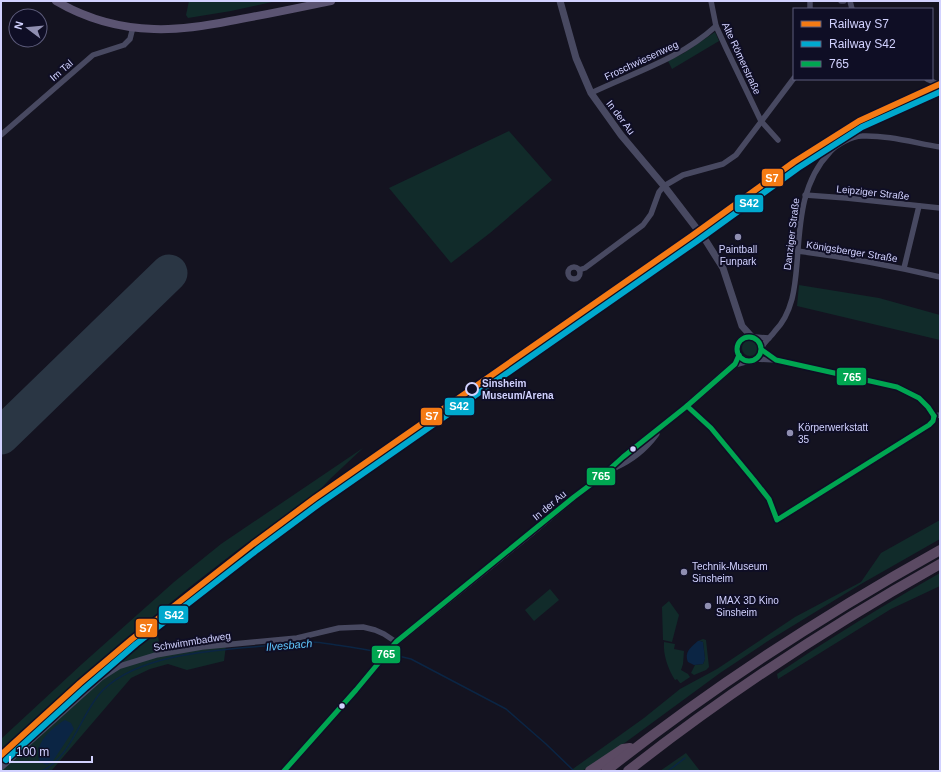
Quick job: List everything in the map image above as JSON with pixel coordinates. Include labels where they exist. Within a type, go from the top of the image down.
[{"type":"highway","points":[[606,771],[677,717],[742,671],[828,615],[940,550]]},
{"type":"highway","points":[[628,771],[684,728],[769,668],[860,611],[940,564]]},
{"type":"highway","points":[[590,771],[623,749],[638,746]]},
{"type":"main road","points":[[59,3],[79,13],[104,21],[133,27],[153,29],[193,27],[331,1]]},
{"type":"street","name":"In der Au","points":[[560,1],[574,54],[591,93],[621,135],[664,186],[699,231],[723,268],[742,326],[753,337]]},
{"type":"street","name":"Alte Römerstraße","points":[[711,1],[716,26],[761,121],[778,140]]},
{"type":"street","name":"Froschwiesenweg","points":[[591,93],[683,51],[716,26]]},
{"type":"street","name":"Im Tal","points":[[1,134],[93,55],[124,45],[130,39],[133,27]]},
{"type":"street","points":[[579,270],[585,268],[643,225],[651,214],[659,192],[664,186],[683,175],[722,164],[736,155],[793,79]]},
{"type":"street","name":"Danziger Straße","points":[[762,349],[778,328],[790,304],[795,284],[800,216],[805,195],[812,176],[823,159],[836,146],[860,136],[878,136],[940,147]]},
{"type":"street","name":"Leipziger Straße","points":[[805,195],[940,208]]},
{"type":"street","name":"Königsberger Straße","points":[[904,268],[919,206]]},
{"type":"street","name":"Königsberger Straße","points":[[798,251],[843,257],[904,268],[940,277]]},
{"type":"street","name":"In der Au","points":[[736,307],[740,341]]},
{"type":"street","points":[[753,337],[761,343],[762,349],[761,354],[756,359]]},
{"type":"street","points":[[769,338],[743,338],[737,348],[739,355],[746,361],[756,359],[776,360],[897,387],[919,398],[934,416]]},
{"type":"street","points":[[762,349],[776,360]]},
{"type":"street","name":"In der Au","points":[[284,771],[364,681],[396,642],[531,533],[574,496],[610,469],[622,457],[661,428],[735,364],[739,355]]},
{"type":"street","name":"In der Au","points":[[735,364],[746,361]]},
{"type":"street","points":[[687,406],[711,428],[769,499],[777,520],[929,425],[934,416]]},
{"type":"street","points":[[934,416],[940,415]]},
{"type":"street","name":"Schwimmbadweg","points":[[1,768],[101,678],[120,666],[156,655],[195,648],[297,638],[347,627],[363,627],[375,630],[396,642]]},
{"type":"green space","points":[[189,1],[272,2],[188,18],[186,15]]},
{"type":"green space","points":[[715,32],[719,41],[672,69],[668,61],[684,53]]},
{"type":"green space","points":[[509,131],[552,180],[490,233],[451,263],[389,188]]},
{"type":"green space","points":[[799,285],[879,298],[940,315],[940,340],[797,306]]},
{"type":"green space","points":[[750,340],[756,342],[758,348],[756,354],[750,356],[744,354],[742,348],[744,342]]},
{"type":"green space","points":[[363,448],[317,493],[193,584],[137,630],[1,751],[1,739],[174,582],[221,544]]},
{"type":"green space","points":[[940,520],[940,539],[861,584],[768,641],[720,673],[626,742],[582,771],[570,771],[644,718],[680,689],[717,669],[795,617],[861,582],[881,553]]},
{"type":"green space","points":[[940,573],[940,586],[891,609],[778,679],[777,674],[857,622]]},
{"type":"green space","points":[[550,589],[559,600],[534,621],[525,610]]},
{"type":"green space","points":[[669,601],[679,615],[672,642],[663,640],[662,607]]},
{"type":"green space","points":[[156,624],[161,654],[226,645],[224,661],[187,670],[168,664],[150,669],[131,678],[52,770],[1,771],[1,759],[130,644]]},
{"type":"green space","points":[[703,639],[706,640],[709,667],[706,670],[694,675],[691,673],[695,665],[703,664],[705,659],[703,642],[698,641]]},
{"type":"green space","points":[[664,642],[675,644],[674,649],[684,651],[681,670],[690,677],[681,683],[677,679],[675,680],[668,667],[664,652]]},
{"type":"green space","points":[[686,753],[700,771],[660,771]]},
{"type":"water","points":[[698,641],[703,642],[705,659],[703,664],[694,665],[688,662],[687,655],[689,650]]},
{"type":"water","points":[[65,720],[71,723],[74,729],[53,761],[47,765],[40,762],[38,756],[41,743],[49,732]]},
{"type":"waterway","name":"Ilvesbach","points":[[42,771],[53,764],[62,755],[95,699],[103,690],[119,678],[137,668],[157,661],[201,652],[306,642],[324,643],[384,653]]},
{"type":"waterway","name":"Ilvesbach","points":[[390,654],[411,659],[506,709],[573,770]]},
{"type":"waterway","points":[[668,771],[685,758]]},
{"type":"runway","points":[[1,436],[169,273]]},
{"type":"rail line","name":"S7","points":[[1,755],[80,683],[132,639],[253,544],[315,498],[693,235],[794,162],[859,121],[940,84]]},
{"type":"rail line","name":"S42","points":[[6,760],[136,644],[319,504],[697,241],[798,168],[862,127],[940,92]]},
{"type":"transit line","name":"765","points":[[749,337],[758,340],[761,349],[758,358],[749,361],[740,358],[737,349],[740,340],[749,337]]},
{"type":"transit line","name":"765","points":[[762,350],[776,360],[897,387],[919,398],[934,416]]},
{"type":"transit line","name":"765","points":[[284,771],[356,690],[396,642],[687,406],[735,364],[739,355]]},
{"type":"transit line","name":"765","points":[[687,406],[711,428],[754,480],[769,499],[777,520],[929,425],[933,421],[934,416]]},
{"type":"place","name":"Paintball Funpark","points":[[738,237]]},
{"type":"place","name":"Sinsheim Museum/Arena","points":[[472,389]]},
{"type":"place","name":"Körperwerkstatt 35","points":[[790,433]]},
{"type":"place","name":"Technik-Museum Sinsheim","points":[[684,572]]},
{"type":"place","name":"IMAX 3D Kino Sinsheim","points":[[708,606]]}]
